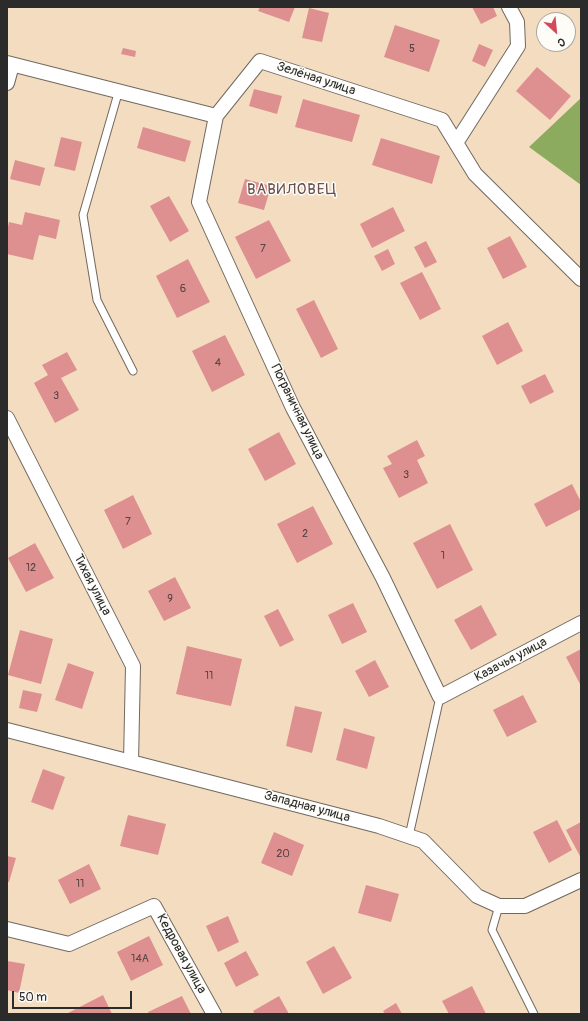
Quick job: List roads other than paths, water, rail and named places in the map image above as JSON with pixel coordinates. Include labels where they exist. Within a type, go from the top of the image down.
[{"type":"street","points":[[456,143],[518,46],[517,22],[509,7]]},
{"type":"street","name":"Зелёная улица","points":[[216,116],[260,61],[442,120],[475,174],[581,279]]},
{"type":"street","points":[[7,83],[10,64],[119,90],[216,116]]},
{"type":"street","name":"Пограничная улица","points":[[216,116],[199,202],[293,408],[383,578],[440,697]]},
{"type":"street","name":"Тихая улица","points":[[7,418],[133,666],[131,762]]},
{"type":"street","name":"Казачья улица","points":[[440,697],[581,624]]},
{"type":"street","name":"Западная улица","points":[[7,730],[378,826],[423,841],[477,896],[499,906],[526,906],[581,880]]},
{"type":"street","name":"Кедровая улица","points":[[7,929],[69,944],[154,906],[214,1014]]},
{"type":"lane","points":[[119,90],[83,214],[97,300],[133,371]]},
{"type":"lane","points":[[409,836],[440,697]]},
{"type":"lane","points":[[499,906],[492,930],[534,1014]]},
{"type":"district","name":"ВАВИЛОВЕЦ","points":[[292,190]]}]
